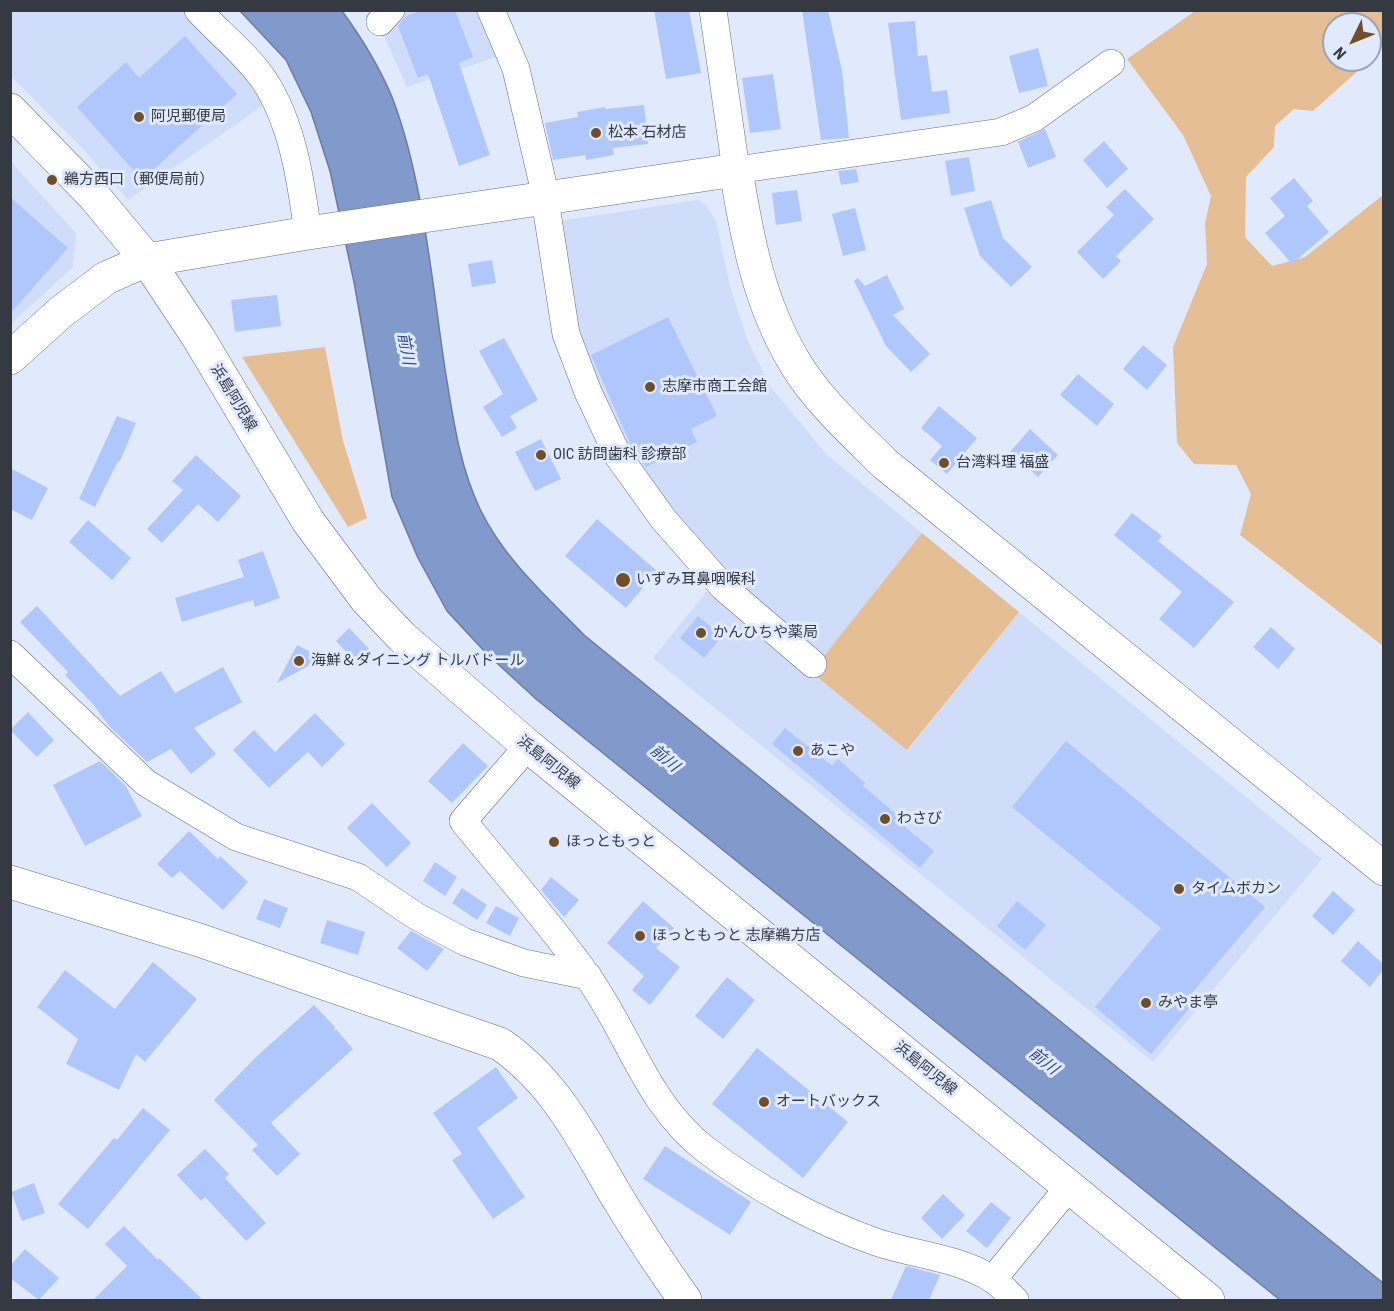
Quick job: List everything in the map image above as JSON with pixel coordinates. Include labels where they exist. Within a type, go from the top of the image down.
[{"type":"street","points":[[198,10],[263,79],[285,117],[313,233]]},
{"type":"street","points":[[491,10],[516,69],[542,180],[543,200],[566,334],[588,392],[618,456],[664,520],[723,587],[813,664]]},
{"type":"street","points":[[713,10],[736,170],[753,263],[770,316],[796,364],[837,417],[884,463],[1383,869]]},
{"type":"street","points":[[10,358],[61,312],[106,278],[147,260],[313,233],[1001,132],[1034,118],[1112,63]]},
{"type":"street","name":"浜島阿児線","points":[[10,110],[93,195],[147,260],[198,337],[308,521],[336,562],[402,637],[528,747],[1208,1300]]},
{"type":"street","points":[[10,654],[146,783],[236,837],[358,877],[416,916],[465,942],[524,963],[588,976]]},
{"type":"street","points":[[528,747],[463,821],[588,976],[610,1010],[637,1065],[666,1110],[704,1148],[759,1185],[811,1213],[876,1242],[953,1262],[993,1279],[1015,1300]]},
{"type":"street","points":[[10,882],[199,940],[500,1044],[522,1059],[573,1120],[648,1249],[685,1300]]},
{"type":"street","points":[[993,1279],[1069,1187]]},
{"type":"shaded area","points":[[10,11],[185,11],[222,49],[265,104],[128,200],[82,148],[11,76]]},
{"type":"shaded area","points":[[371,11],[481,11],[499,56],[407,87],[384,36],[365,16]]},
{"type":"shaded area","points":[[1195,11],[1383,11],[1382,48],[1382,12],[1322,12],[1322,72],[1357,72],[1313,111],[1294,109],[1275,126],[1274,147],[1246,177],[1245,237],[1272,266],[1305,257],[1383,195],[1383,646],[1240,535],[1251,494],[1236,465],[1194,464],[1177,443],[1173,347],[1207,264],[1205,223],[1211,196],[1183,135],[1127,59]]},
{"type":"shaded area","points":[[10,161],[76,233],[73,267],[11,324]]},
{"type":"shaded area","points":[[698,200],[706,205],[716,221],[730,286],[747,339],[770,386],[826,454],[922,533],[811,672],[908,750],[1019,612],[1322,859],[1153,1062],[653,658],[716,580],[660,513],[579,369],[553,222]]},
{"type":"shaded area","points":[[325,347],[343,441],[367,518],[348,527],[242,357]]},
{"type":"shaded area","points":[[922,533],[1019,612],[907,750],[811,672]]},
{"type":"water","name":"前川","points":[[240,11],[342,11],[363,41],[381,74],[392,97],[412,161],[431,266],[451,405],[467,475],[480,509],[513,561],[584,635],[1383,1283],[1383,1300],[1280,1300],[536,699],[486,653],[447,611],[418,558],[392,497],[354,282],[330,171],[311,112],[286,60]]},
{"type":"building","points":[[421,10],[455,10],[473,57],[459,63],[490,155],[459,166],[428,74],[418,78],[398,26],[405,17]]},
{"type":"building","points":[[654,10],[689,10],[701,73],[666,79]]},
{"type":"building","points":[[802,10],[828,10],[842,71],[849,138],[821,140]]},
{"type":"building","points":[[915,21],[918,56],[927,55],[932,92],[947,90],[950,113],[901,120],[888,23]]},
{"type":"building","points":[[185,36],[237,94],[142,180],[77,107],[126,62],[139,78]]},
{"type":"building","points":[[1038,48],[1048,86],[1019,93],[1009,56]]},
{"type":"building","points":[[773,74],[781,129],[750,133],[742,78]]},
{"type":"building","points":[[644,105],[648,144],[613,148],[614,155],[586,160],[585,155],[553,160],[545,123],[578,117],[577,112],[605,107],[605,109]]},
{"type":"building","points":[[1045,129],[1056,157],[1028,168],[1018,142]]},
{"type":"building","points":[[1104,141],[1128,169],[1107,188],[1083,160]]},
{"type":"building","points":[[969,157],[975,191],[951,196],[945,161]]},
{"type":"building","points":[[856,169],[859,182],[841,185],[838,171]]},
{"type":"building","points":[[1294,178],[1313,201],[1307,206],[1329,232],[1292,264],[1265,233],[1285,216],[1270,198]]},
{"type":"building","points":[[1125,189],[1154,219],[1116,256],[1121,261],[1103,279],[1077,252],[1114,215],[1106,207]]},
{"type":"building","points":[[797,190],[802,221],[776,225],[772,193]]},
{"type":"building","points":[[10,197],[68,248],[10,314]]},
{"type":"building","points":[[991,200],[1003,238],[1032,267],[1011,287],[980,256],[964,208]]},
{"type":"building","points":[[855,208],[866,250],[843,256],[832,214]]},
{"type":"building","points":[[492,260],[496,283],[472,287],[468,264]]},
{"type":"building","points":[[887,275],[904,309],[893,315],[930,354],[911,372],[886,346],[854,281],[858,278],[865,286]]},
{"type":"building","points":[[277,295],[281,326],[235,332],[231,300]]},
{"type":"building","name":"志摩市商工会館","points":[[668,317],[717,416],[691,429],[697,442],[646,467],[632,448],[591,355]]},
{"type":"building","points":[[504,338],[538,400],[510,416],[517,428],[502,437],[483,407],[503,394],[479,351]]},
{"type":"building","points":[[1143,345],[1167,365],[1147,390],[1123,369]]},
{"type":"building","points":[[1078,374],[1114,404],[1097,426],[1060,395]]},
{"type":"building","points":[[939,406],[977,438],[947,474],[930,460],[942,446],[921,428]]},
{"type":"building","points":[[117,416],[136,423],[120,461],[95,507],[79,499]]},
{"type":"building","points":[[1030,429],[1058,455],[1038,477],[1010,452]]},
{"type":"building","points":[[541,439],[561,479],[535,491],[515,452]]},
{"type":"building","points":[[196,455],[241,496],[218,522],[198,504],[162,543],[147,529],[183,490],[172,481]]},
{"type":"building","points":[[10,468],[48,488],[32,520],[10,509]]},
{"type":"building","points":[[1132,513],[1162,536],[1158,541],[1234,602],[1194,648],[1159,619],[1182,592],[1114,535]]},
{"type":"building","points":[[597,519],[657,571],[626,608],[565,556]]},
{"type":"building","points":[[88,520],[131,558],[112,580],[69,542]]},
{"type":"building","points":[[263,551],[280,598],[255,607],[253,600],[182,622],[175,598],[244,577],[238,560]]},
{"type":"building","points":[[37,606],[120,696],[161,671],[175,693],[223,667],[242,702],[194,728],[216,754],[191,774],[171,749],[147,762],[109,726],[93,704],[65,675],[68,672],[20,622]]},
{"type":"building","points":[[698,616],[722,636],[704,658],[680,638]]},
{"type":"building","points":[[1271,627],[1295,649],[1278,669],[1253,647]]},
{"type":"building","points":[[349,628],[372,652],[358,665],[336,641]]},
{"type":"building","points":[[297,645],[323,658],[277,683]]},
{"type":"building","points":[[28,712],[54,740],[37,757],[10,730]]},
{"type":"building","points":[[315,713],[345,744],[322,767],[308,752],[269,788],[233,750],[254,730],[275,752]]},
{"type":"building","points":[[785,728],[832,766],[838,759],[865,783],[863,786],[907,823],[904,826],[934,851],[920,868],[772,744]]},
{"type":"building","points":[[1066,741],[1265,907],[1191,994],[1197,999],[1151,1054],[1095,1007],[1161,928],[1012,807]]},
{"type":"building","points":[[463,743],[488,766],[452,803],[428,781]]},
{"type":"building","points":[[100,761],[125,785],[142,816],[85,846],[53,785]]},
{"type":"building","points":[[372,803],[411,843],[387,867],[347,828]]},
{"type":"building","points":[[189,831],[218,859],[220,856],[248,882],[223,910],[180,871],[172,878],[157,864]]},
{"type":"building","points":[[435,862],[457,877],[445,896],[423,881]]},
{"type":"building","points":[[551,877],[579,900],[564,917],[541,890]]},
{"type":"building","points":[[462,888],[487,905],[477,920],[452,903]]},
{"type":"building","points":[[1333,891],[1355,910],[1333,935],[1312,916]]},
{"type":"building","points":[[264,899],[288,908],[280,928],[256,919]]},
{"type":"building","name":"ほっともっと 志摩鵜方店","points":[[643,901],[674,928],[656,948],[680,967],[650,1005],[632,990],[644,976],[607,943]]},
{"type":"building","points":[[1017,901],[1046,925],[1025,950],[997,926]]},
{"type":"building","points":[[496,906],[519,918],[510,936],[486,923]]},
{"type":"building","points":[[327,920],[365,932],[358,955],[320,943]]},
{"type":"building","points":[[411,931],[444,949],[427,971],[397,948]]},
{"type":"building","points":[[1358,941],[1383,964],[1383,970],[1370,987],[1341,961]]},
{"type":"building","points":[[153,962],[197,999],[145,1062],[136,1054],[119,1090],[66,1064],[78,1039],[37,1007],[65,970],[115,1009]]},
{"type":"building","points":[[727,977],[755,1000],[723,1039],[695,1016]]},
{"type":"building","points":[[314,1005],[335,1027],[333,1032],[336,1029],[353,1049],[271,1123],[300,1154],[277,1176],[252,1150],[258,1145],[214,1100],[256,1057]]},
{"type":"building","points":[[757,1048],[848,1122],[803,1178],[712,1104]]},
{"type":"building","points":[[496,1067],[518,1098],[477,1128],[525,1197],[493,1219],[452,1160],[462,1154],[433,1113]]},
{"type":"building","points":[[143,1108],[170,1130],[88,1229],[58,1204],[114,1138],[117,1140]]},
{"type":"building","points":[[665,1146],[751,1202],[730,1235],[643,1179]]},
{"type":"building","points":[[205,1149],[229,1174],[225,1178],[266,1223],[246,1241],[205,1197],[201,1201],[177,1175]]},
{"type":"building","points":[[34,1183],[45,1213],[22,1221],[11,1192]]},
{"type":"building","points":[[943,1194],[965,1215],[942,1239],[921,1218]]},
{"type":"building","points":[[991,1202],[1011,1218],[987,1248],[966,1231]]},
{"type":"building","points":[[124,1226],[203,1300],[93,1300],[127,1266],[105,1244]]},
{"type":"building","points":[[25,1249],[59,1278],[39,1300],[10,1278],[10,1266]]},
{"type":"building","points":[[906,1266],[940,1275],[929,1300],[891,1300]]},
{"type":"place","name":"阿児郵便局","points":[[139,117]]},
{"type":"place","name":"松本 石材店","points":[[596,133]]},
{"type":"place","name":"鵜方西口（郵便局前）","points":[[52,180]]},
{"type":"place","name":"志摩市商工会館","points":[[650,387]]},
{"type":"place","name":"OIC 訪問歯科 診療部","points":[[541,455]]},
{"type":"place","name":"台湾料理 福盛","points":[[944,463]]},
{"type":"place","name":"いずみ耳鼻咽喉科","points":[[623,580]]},
{"type":"place","name":"かんひちや薬局","points":[[701,633]]},
{"type":"place","name":"海鮮＆ダイニング トルバドール","points":[[299,661]]},
{"type":"place","name":"あこや","points":[[798,751]]},
{"type":"place","name":"わさび","points":[[885,819]]},
{"type":"place","name":"ほっともっと","points":[[554,842]]},
{"type":"place","name":"タイムボカン","points":[[1179,889]]},
{"type":"place","name":"ほっともっと 志摩鵜方店","points":[[640,936]]},
{"type":"place","name":"みやま亭","points":[[1146,1003]]},
{"type":"place","name":"オートバックス","points":[[764,1102]]}]
